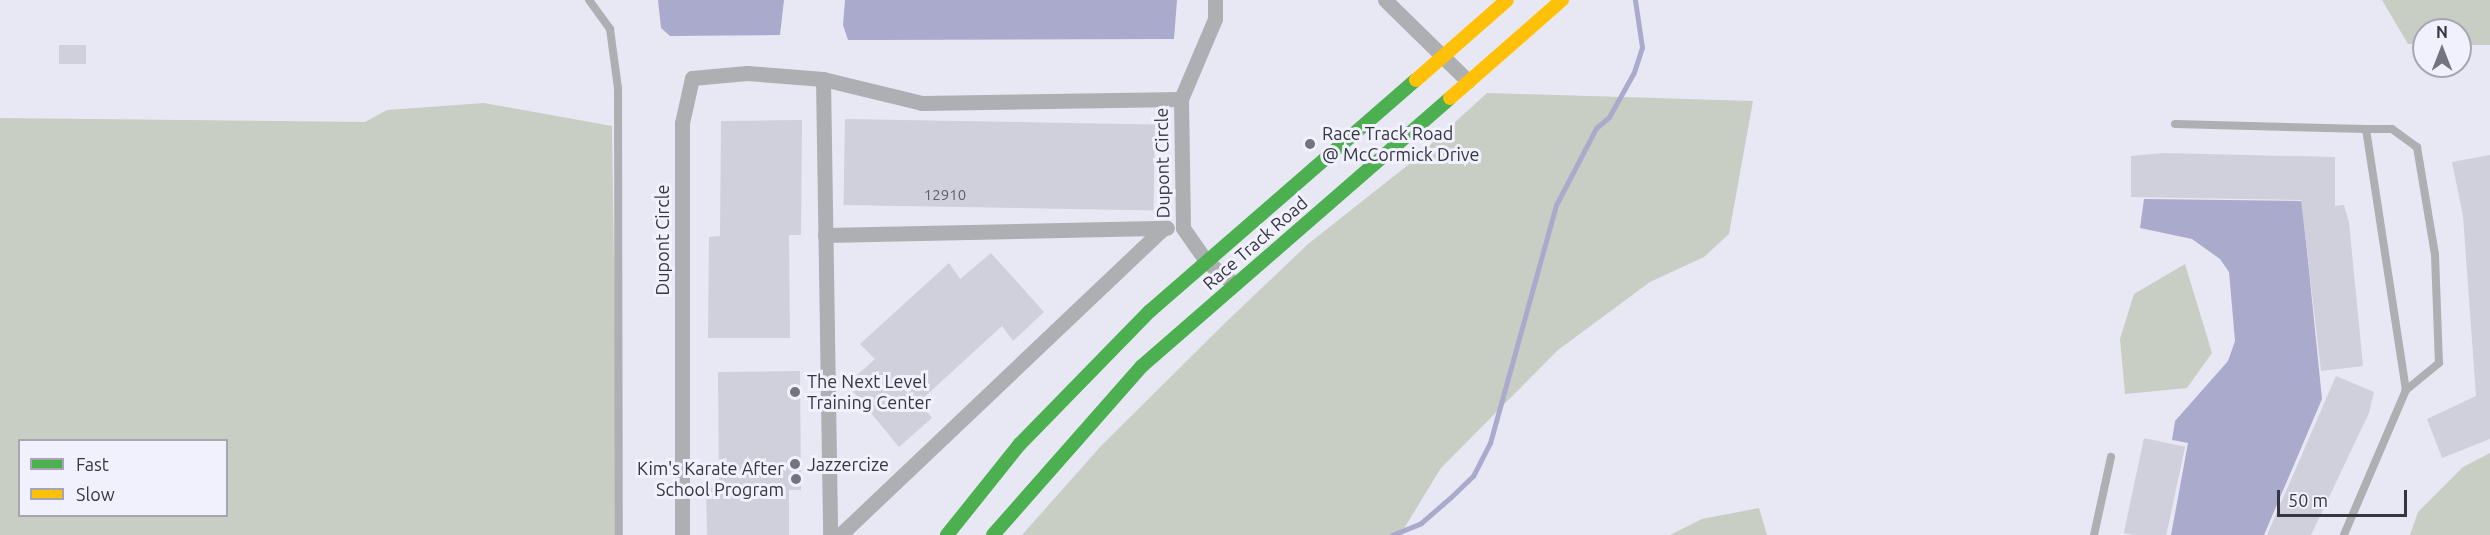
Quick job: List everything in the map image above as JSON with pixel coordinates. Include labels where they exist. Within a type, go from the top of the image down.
[{"type":"main road","name":"Race Track Road","points":[[947,535],[1020,444],[1206,261],[1507,0]]},
{"type":"main road","name":"Race Track Road","points":[[993,535],[1142,366],[1562,0]]},
{"type":"street","points":[[1181,99],[1212,29],[1215,0]]},
{"type":"street","points":[[1384,0],[1468,81]]},
{"type":"street","name":"Dupont Circle","points":[[682,535],[682,123],[692,78],[747,73],[823,79],[922,104],[1181,99],[1183,228],[1206,261],[1234,284]]},
{"type":"street","points":[[823,79],[830,535]]},
{"type":"street","name":"Dupont Circle","points":[[840,535],[1164,228]]},
{"type":"street","name":"Dupont Circle","points":[[825,235],[1183,228]]},
{"type":"lane","points":[[589,0],[610,30],[618,88],[619,535]]},
{"type":"lane","points":[[2175,124],[2392,129],[2417,147],[2434,255],[2439,363],[2406,390],[2344,535]]},
{"type":"lane","points":[[2366,129],[2406,390]]},
{"type":"lane","points":[[2094,535],[2111,458]]},
{"type":"shaded area","points":[[2382,0],[2490,0],[2490,45],[2472,45],[2472,18],[2412,18],[2412,44],[2408,44]]},
{"type":"shaded area","points":[[1487,93],[1753,101],[1729,234],[1704,257],[1650,282],[1558,350],[1441,468],[1400,535],[1022,535],[1101,446],[1308,244],[1408,165]]},
{"type":"shaded area","points":[[484,103],[612,126],[618,535],[0,535],[0,118],[365,122],[387,110]]},
{"type":"shaded area","points":[[2185,264],[2212,353],[2187,388],[2125,394],[2120,339],[2134,294]]},
{"type":"shaded area","points":[[2490,453],[2490,535],[2410,535],[2418,512],[2463,467]]},
{"type":"shaded area","points":[[1759,508],[1767,535],[1670,535],[1702,519]]},
{"type":"water","points":[[658,0],[784,0],[780,35],[670,36],[661,28]]},
{"type":"water","points":[[845,0],[1177,0],[1174,39],[848,40],[843,25]]},
{"type":"water","points":[[2144,199],[2302,201],[2322,399],[2264,535],[2171,535],[2188,443],[2172,440],[2175,421],[2228,361],[2235,341],[2229,272],[2220,259],[2192,239],[2140,228]]},
{"type":"building","points":[[59,45],[86,45],[86,64],[59,64]]},
{"type":"building","points":[[845,119],[1155,124],[1153,210],[843,205]]},
{"type":"building","points":[[802,120],[801,235],[789,235],[790,338],[708,338],[709,237],[720,236],[721,121]]},
{"type":"building","points":[[2163,153],[2335,157],[2335,206],[2344,205],[2349,222],[2363,366],[2321,371],[2301,200],[2131,197],[2131,156]]},
{"type":"building","points":[[2490,155],[2490,439],[2442,458],[2427,419],[2476,396],[2463,216],[2452,162]]},
{"type":"building","points":[[991,253],[1044,312],[1013,341],[1002,326],[919,402],[932,418],[899,447],[847,384],[875,359],[860,344],[949,263],[960,279]]},
{"type":"building","points":[[800,371],[801,490],[789,490],[789,535],[707,535],[706,488],[719,487],[718,372]]},
{"type":"building","points":[[2336,376],[2374,392],[2369,413],[2311,535],[2267,535]]},
{"type":"building","points":[[2144,438],[2185,447],[2166,535],[2124,533]]},
{"type":"waterway","points":[[1392,535],[1421,523],[1450,498],[1473,476],[1490,443],[1556,205],[1596,128],[1609,117],[1634,72],[1642,47],[1635,0]]},
{"type":"traffic: fast","points":[[947,535],[1020,444],[1150,311],[1416,80]]},
{"type":"traffic: fast","points":[[993,535],[1142,366],[1450,98]]},
{"type":"traffic: slow","points":[[1416,80],[1507,0]]},
{"type":"traffic: slow","points":[[1450,98],[1562,0]]},
{"type":"place","name":"Race Track Road @ McCormick Drive","points":[[1310,144]]},
{"type":"place","name":"The Next Level Training Center","points":[[795,392]]},
{"type":"place","name":"Jazzercize","points":[[795,464]]},
{"type":"place","name":"Kim's Karate After School Program","points":[[796,479]]}]
